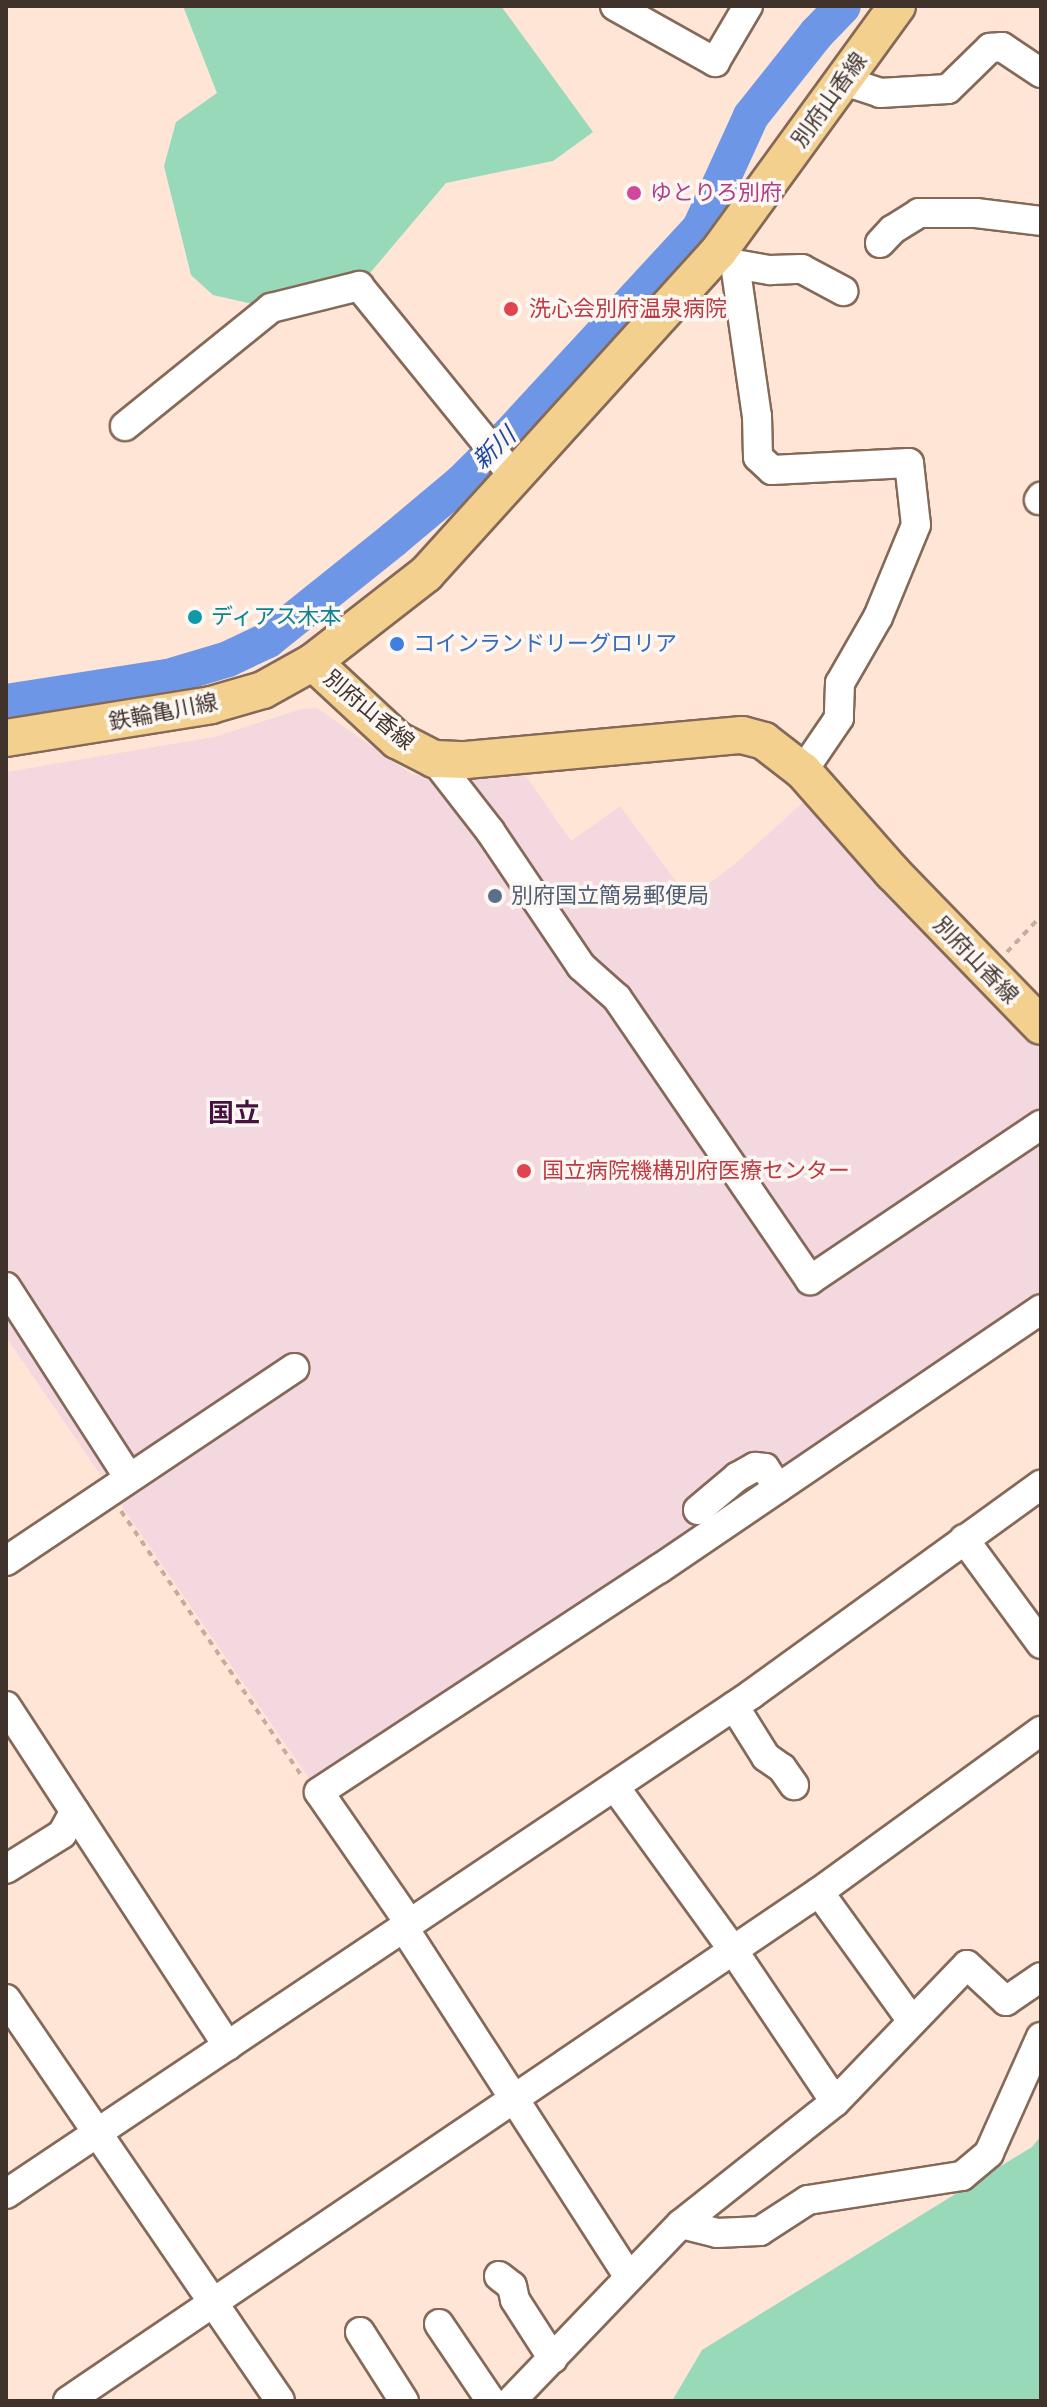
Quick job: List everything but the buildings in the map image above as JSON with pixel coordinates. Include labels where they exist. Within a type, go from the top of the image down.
[{"type":"main road","name":"別府山香線","points":[[897,6],[726,258],[514,477],[426,574],[313,662],[397,740],[434,759],[466,760],[742,735],[764,741],[803,771],[892,872],[1041,1026]]},
{"type":"main road","name":"鉄輪亀川線","points":[[6,738],[211,705],[263,690],[313,662]]},
{"type":"street","points":[[615,6],[715,62],[748,6]]},
{"type":"street","points":[[844,81],[880,93],[948,89],[990,48],[1002,47],[1041,73]]},
{"type":"street","points":[[880,243],[892,230],[919,213],[976,213],[1041,221]]},
{"type":"street","points":[[803,771],[839,718],[840,683],[878,617],[916,525],[909,463],[772,470],[758,457],[757,416],[726,258],[770,270],[802,269],[843,291]]},
{"type":"street","points":[[125,426],[271,308],[359,286],[514,477]]},
{"type":"street","points":[[434,759],[490,831],[581,966],[617,998],[810,1280],[1041,1125]]},
{"type":"street","points":[[6,1287],[118,1485]]},
{"type":"street","points":[[629,2277],[319,1792],[778,1488],[1041,1309]]},
{"type":"street","points":[[6,1561],[294,1368]]},
{"type":"street","points":[[698,1510],[737,1477],[755,1467],[765,1468],[778,1488]]},
{"type":"street","points":[[6,2194],[734,1706],[1041,1485]]},
{"type":"street","points":[[964,1539],[1041,1644]]},
{"type":"street","points":[[6,1706],[228,2046]]},
{"type":"street","points":[[734,1706],[766,1757],[782,1768],[794,1785]]},
{"type":"street","points":[[68,2401],[819,1892],[1041,1731]]},
{"type":"street","points":[[615,1787],[733,1950],[835,2102]]},
{"type":"street","points":[[6,1869],[62,1834],[75,1811]]},
{"type":"street","points":[[819,1892],[912,2021]]},
{"type":"street","points":[[511,2401],[681,2224],[835,2102],[967,1965],[1006,2001],[1041,1977]]},
{"type":"street","points":[[6,1999],[280,2401]]},
{"type":"street","points":[[681,2224],[717,2233],[760,2231],[808,2200],[962,2176],[989,2153],[1041,2037]]},
{"type":"street","points":[[499,2276],[512,2286],[515,2300],[553,2359]]},
{"type":"street","points":[[439,2324],[491,2401]]},
{"type":"street","points":[[360,2332],[404,2401]]},
{"type":"path","points":[[988,972],[1041,916]]},
{"type":"path","points":[[118,1485],[311,1789],[319,1792]]},
{"type":"shaded area","name":"国立病院機構別府医療センター","points":[[317,708],[413,775],[466,776],[521,769],[571,841],[620,806],[689,899],[736,863],[808,798],[937,942],[1041,1044],[1041,1298],[764,1487],[312,1783],[6,1337],[6,772],[214,737],[301,709]]},
{"type":"green space","points":[[183,6],[501,6],[593,132],[553,161],[446,183],[359,286],[271,308],[213,295],[191,275],[164,166],[176,122],[217,93]]},
{"type":"green space","points":[[1041,2136],[1041,2401],[672,2401],[702,2350],[1032,2147]]},
{"type":"waterway","name":"新川","points":[[6,702],[168,677],[228,659],[268,640],[394,539],[462,482],[510,434],[700,228],[751,116],[817,33],[843,6]]},
{"type":"place","name":"ゆとりろ別府","points":[[634,193]]},
{"type":"place","name":"洗心会別府温泉病院","points":[[511,309]]},
{"type":"place","name":"ディアス木本","points":[[195,617]]},
{"type":"place","name":"コインランドリーグロリア","points":[[397,644]]},
{"type":"place","name":"別府国立簡易郵便局","points":[[495,896]]},
{"type":"place","name":"国立病院機構別府医療センター","points":[[524,1171]]},
{"type":"district","name":"国立","points":[[234,1114]]}]
